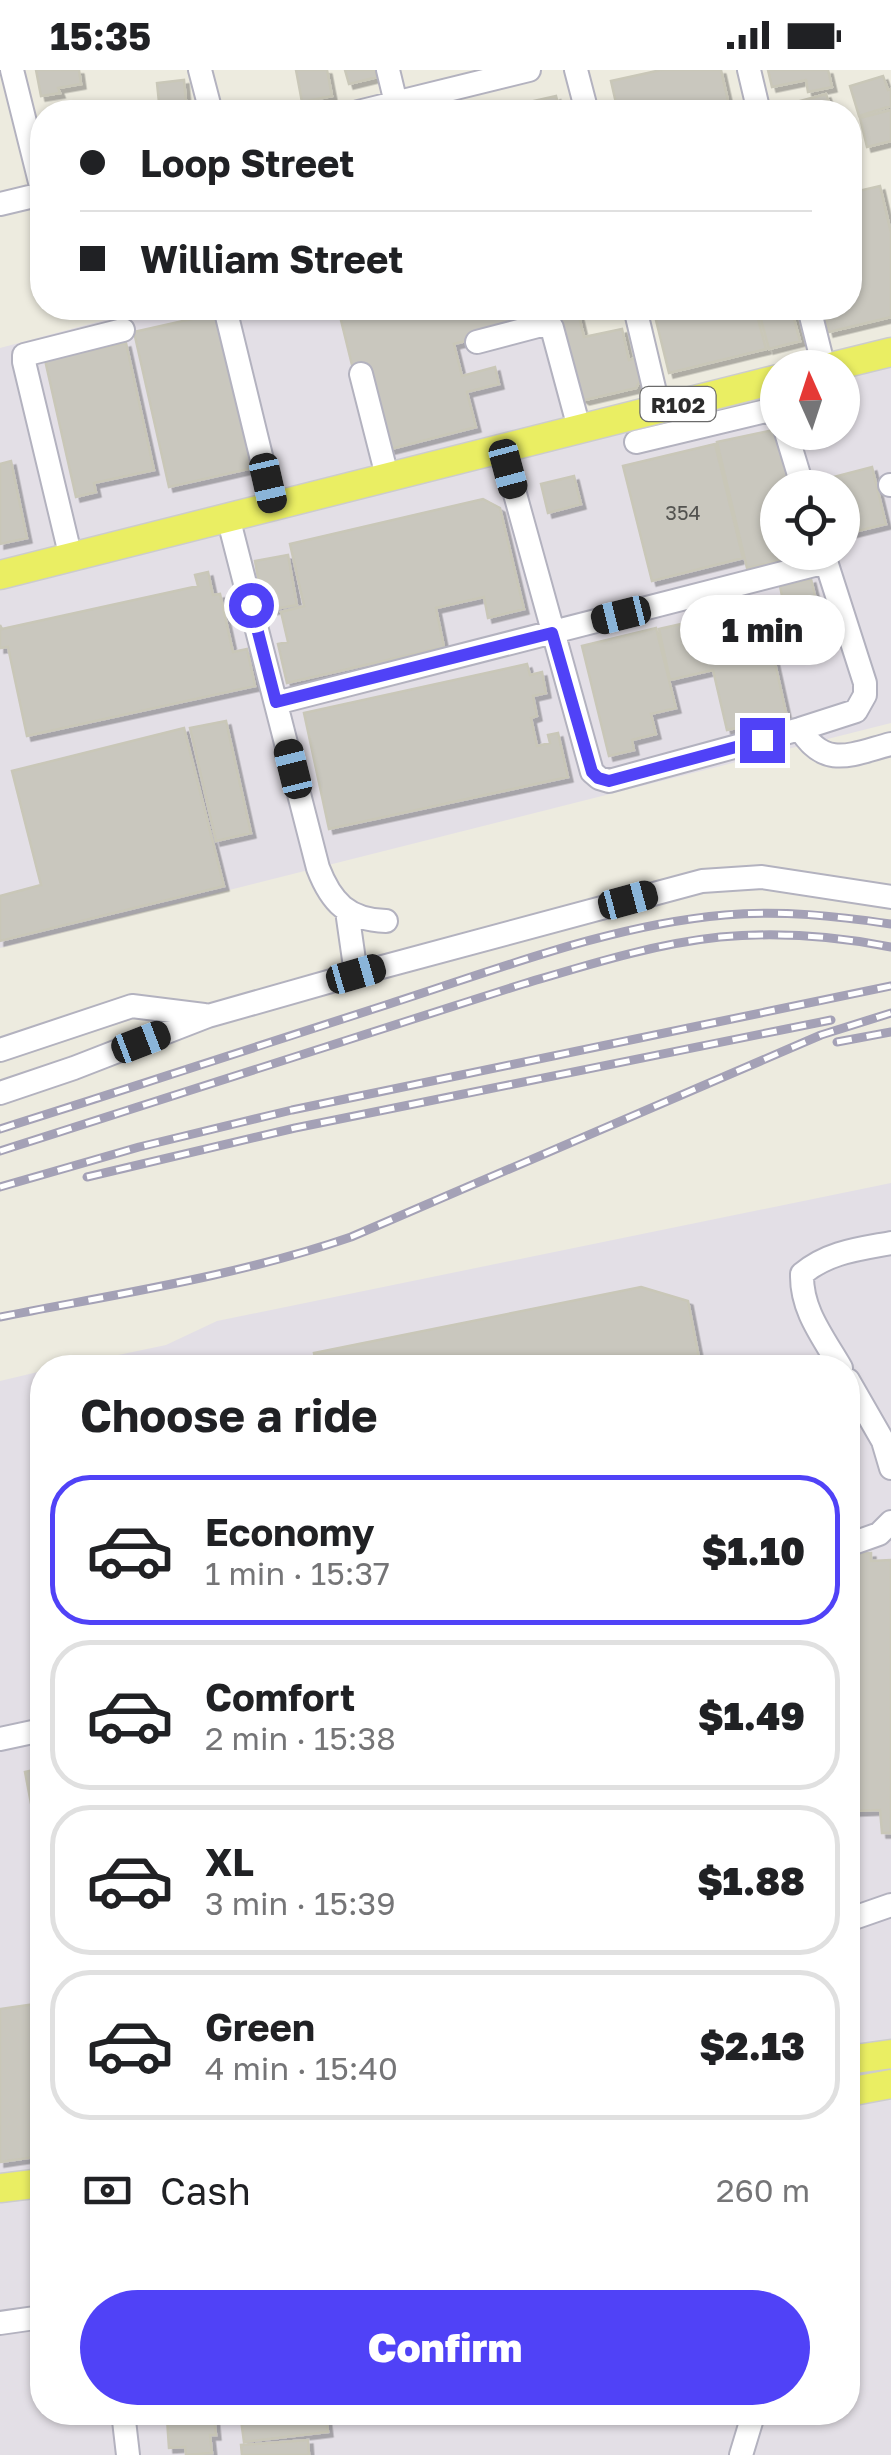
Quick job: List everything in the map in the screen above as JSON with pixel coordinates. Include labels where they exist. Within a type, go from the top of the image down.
[{"type":"main road","points":[[860,360],[891,352]]},
{"type":"main road","name":"R102","points":[[0,575],[760,384]]},
{"type":"main road","points":[[860,2058],[891,2054]]},
{"type":"main road","points":[[860,2090],[891,2084]]},
{"type":"main road","points":[[0,2188],[30,2184]]},
{"type":"street","points":[[12,70],[30,143]]},
{"type":"street","points":[[200,70],[208,100]]},
{"type":"street","points":[[388,70],[395,100]]},
{"type":"street","points":[[408,100],[530,70]]},
{"type":"street","points":[[576,70],[584,100]]},
{"type":"street","points":[[748,70],[757,100]]},
{"type":"street","points":[[0,204],[30,195]]},
{"type":"street","points":[[228,320],[273,505]]},
{"type":"street","points":[[638,320],[659,409]]},
{"type":"street","points":[[812,320],[820,350]]},
{"type":"street","points":[[476,342],[549,323],[579,428]]},
{"type":"street","points":[[71,558],[24,355],[123,330]]},
{"type":"street","points":[[362,374],[387,476]]},
{"type":"street","points":[[636,442],[760,412]]},
{"type":"street","points":[[502,447],[592,772],[598,778],[609,781],[856,711],[865,695],[866,683],[829,570]]},
{"type":"street","points":[[228,517],[318,868],[332,898],[347,911],[386,922]]},
{"type":"street","points":[[276,702],[552,633],[778,570]]},
{"type":"street","points":[[800,729],[811,748],[827,755],[848,755],[891,744]]},
{"type":"street","points":[[0,1093],[208,1016],[702,881],[762,877],[891,897]]},
{"type":"street","points":[[347,911],[356,974]]},
{"type":"street","points":[[0,1050],[132,1006],[208,1016]]},
{"type":"street","points":[[833,1355],[807,1308],[802,1274],[838,1253],[891,1242]]},
{"type":"street","points":[[860,1401],[883,1441],[891,1468]]},
{"type":"street","points":[[860,1538],[879,1534],[891,1523]]},
{"type":"street","points":[[0,1738],[30,1732]]},
{"type":"street","points":[[860,1916],[891,1904]]},
{"type":"street","points":[[0,2323],[30,2319]]},
{"type":"street","points":[[125,2425],[128,2455]]},
{"type":"street","points":[[740,2455],[750,2425]]},
{"type":"shaded area","points":[[105,320],[555,320],[579,428],[760,383],[760,450],[860,450],[860,362],[891,352],[891,723],[0,948],[0,348]]},
{"type":"shaded area","points":[[891,1183],[891,2455],[0,2455],[0,1381],[30,1374],[30,2425],[860,2425],[860,1355],[118,1355],[166,1345],[217,1321]]},
{"type":"building","points":[[36,70],[79,70],[81,84],[41,96]]},
{"type":"building","points":[[296,70],[327,70],[332,96],[302,100]]},
{"type":"building","points":[[345,70],[375,70],[377,77],[349,84]]},
{"type":"building","points":[[661,70],[721,70],[728,100],[615,100],[611,81]]},
{"type":"building","points":[[768,70],[828,70],[832,87],[808,92],[806,80],[772,87]]},
{"type":"building","points":[[883,76],[888,90],[891,89],[891,106],[862,115],[862,100],[854,100],[850,86]]},
{"type":"building","points":[[184,80],[186,100],[159,100],[157,83]]},
{"type":"building","points":[[826,94],[828,100],[804,100]]},
{"type":"building","points":[[891,110],[891,141],[867,147],[862,117]]},
{"type":"building","points":[[880,186],[891,233],[891,317],[829,332],[826,320],[862,320],[862,190]]},
{"type":"building","points":[[187,320],[225,320],[257,467],[169,487],[134,332]]},
{"type":"building","points":[[341,320],[545,320],[454,344],[462,376],[495,367],[499,384],[467,392],[476,427],[391,449],[369,365],[353,369]]},
{"type":"building","points":[[556,320],[580,320],[584,337],[622,329],[629,360],[636,358],[642,377],[636,388],[585,400],[574,392]]},
{"type":"building","points":[[656,320],[758,320],[766,349],[669,373]]},
{"type":"building","points":[[761,320],[794,320],[800,341],[769,349]]},
{"type":"building","points":[[126,343],[154,470],[94,483],[96,492],[76,497],[45,360]]},
{"type":"building","points":[[760,433],[760,450],[783,450],[788,470],[760,470],[760,565],[747,568],[717,442]]},
{"type":"building","points":[[715,444],[743,558],[652,581],[623,466]]},
{"type":"building","points":[[11,461],[27,538],[0,544],[0,464]]},
{"type":"building","points":[[872,467],[886,524],[860,530],[860,470]]},
{"type":"building","points":[[574,476],[581,504],[548,513],[541,484]]},
{"type":"building","points":[[483,499],[500,508],[524,609],[488,618],[484,597],[436,608],[444,647],[287,683],[278,644],[288,642],[281,612],[304,606],[290,544]]},
{"type":"building","points":[[288,555],[297,605],[264,611],[255,561]]},
{"type":"building","points":[[208,572],[213,595],[220,594],[233,652],[247,649],[255,686],[27,736],[8,647],[0,648],[0,625],[2,629],[198,586],[195,575]]},
{"type":"building","points":[[811,579],[826,642],[773,654],[787,717],[727,730],[713,670],[670,680],[659,629],[783,601],[780,586]]},
{"type":"building","points":[[656,628],[676,708],[651,714],[656,734],[632,740],[634,750],[609,756],[582,646]]},
{"type":"building","points":[[527,664],[530,675],[542,672],[546,693],[533,696],[537,716],[531,718],[537,746],[550,743],[548,735],[558,733],[568,777],[329,829],[304,713]]},
{"type":"building","points":[[226,721],[251,833],[216,841],[190,728]]},
{"type":"building","points":[[184,728],[224,886],[0,941],[0,896],[41,885],[12,771]]},
{"type":"building","points":[[641,1287],[688,1301],[698,1355],[314,1355]]},
{"type":"building","points":[[860,1553],[871,1553],[871,1561],[891,1560],[891,1833],[882,1833],[880,1810],[860,1811]]},
{"type":"building","points":[[30,1771],[30,1798],[25,1772]]},
{"type":"building","points":[[30,2005],[30,2158],[0,2162],[0,2009]]},
{"type":"building","points":[[167,2425],[215,2425],[216,2435],[210,2435],[212,2453],[186,2455],[185,2447],[169,2448]]},
{"type":"building","points":[[242,2425],[327,2425],[328,2432],[244,2442]]},
{"type":"building","points":[[308,2440],[309,2455],[242,2455],[241,2445]]},
{"type":"railway","points":[[0,1129],[513,963],[639,928],[767,913],[891,924]]},
{"type":"railway","points":[[0,1151],[523,984],[645,950],[695,940],[763,935],[891,947]]},
{"type":"railway","points":[[0,1187],[139,1147],[292,1110],[891,986]]},
{"type":"railway","points":[[0,1317],[221,1273],[351,1237],[821,1035],[891,1013]]},
{"type":"railway","points":[[87,1177],[295,1128],[831,1020]]},
{"type":"railway","points":[[837,1042],[891,1032]]},
{"type":"route","points":[[251,605],[276,702],[552,633],[592,772],[598,778],[609,781],[762,740]]}]
